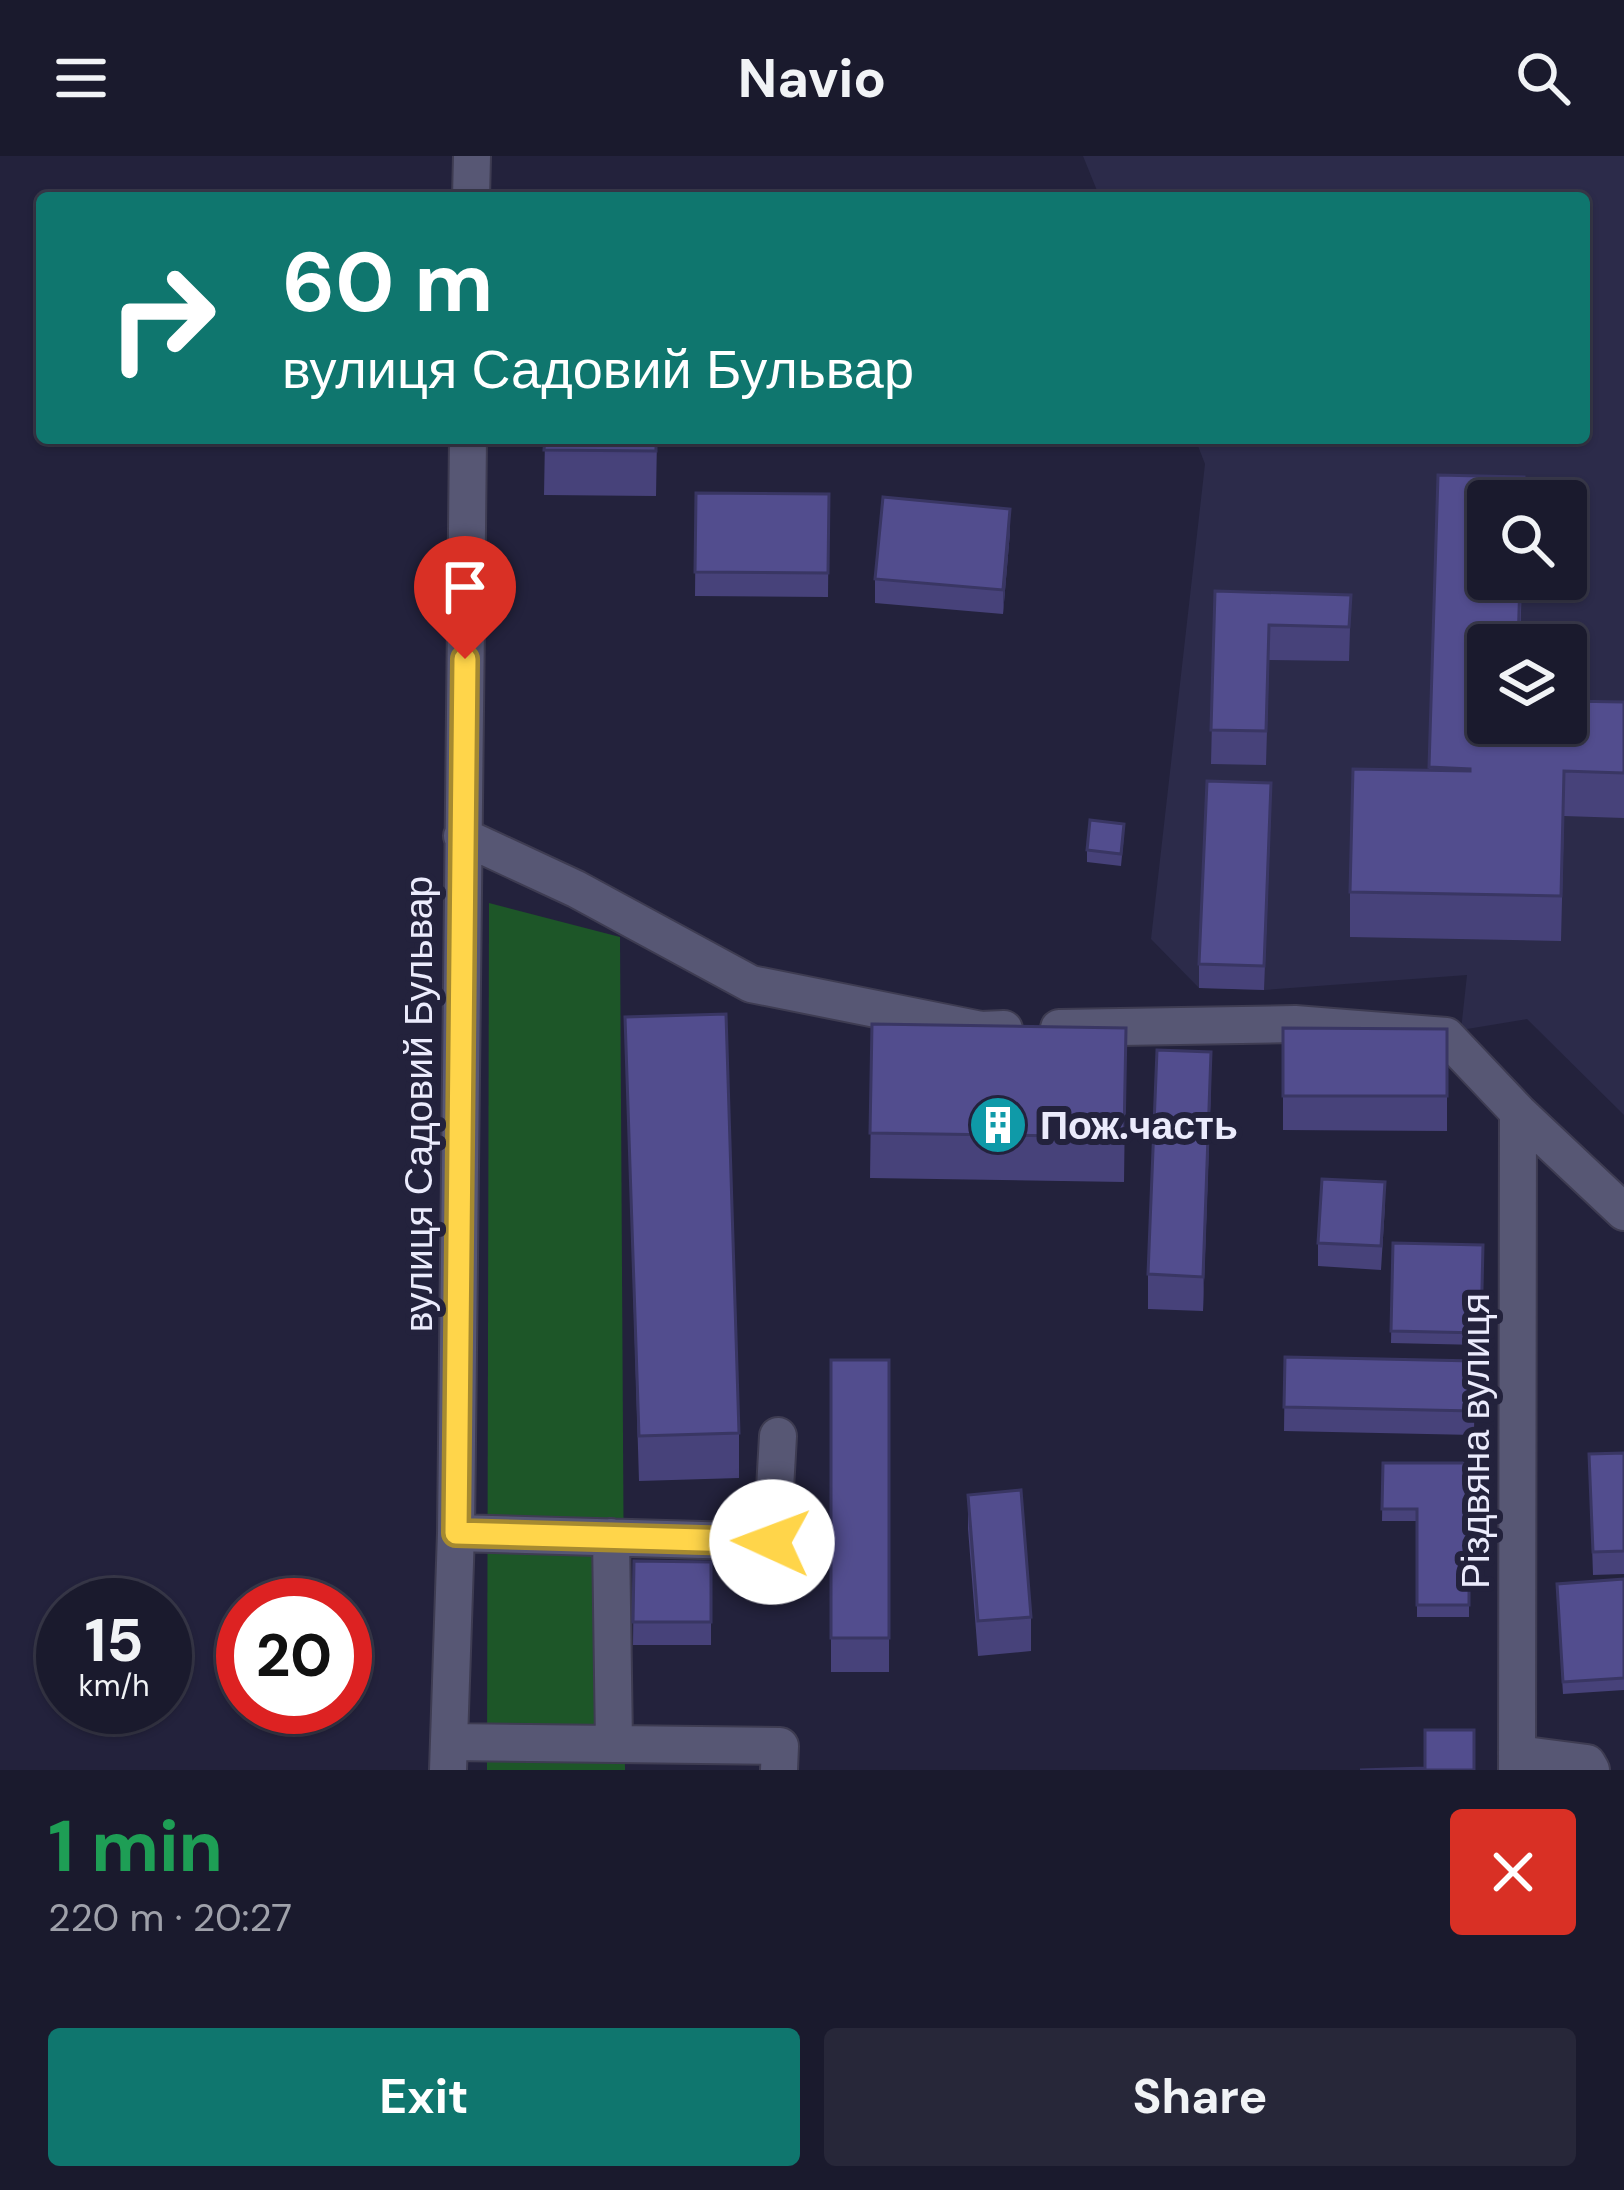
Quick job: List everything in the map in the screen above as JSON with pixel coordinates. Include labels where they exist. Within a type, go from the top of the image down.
[{"type":"street","points":[[472,156],[472,192]]},
{"type":"street","name":"вулиця Садовий Бульвар","points":[[448,1756],[456,1533],[468,444]]},
{"type":"street","points":[[462,836],[576,889],[751,984],[981,1030],[1295,1024],[1446,1036],[1624,1212]]},
{"type":"street","name":"Різдвяна вулиця","points":[[1517,1762],[1518,1112]]},
{"type":"street","points":[[456,1533],[772,1542],[778,1436]]},
{"type":"street","points":[[611,1537],[614,1744]]},
{"type":"street","points":[[448,1756],[614,1744],[780,1746],[779,1770]]},
{"type":"street","points":[[1517,1762],[1587,1763],[1591,1770]]},
{"type":"shaded area","points":[[1083,156],[1624,156],[1624,1115],[1527,1019],[1461,1030],[1467,975],[1264,990],[1199,988],[1151,939],[1205,464],[1197,444],[1590,444],[1590,192],[1098,192]]},
{"type":"green space","points":[[489,903],[620,937],[625,1770],[487,1770]]},
{"type":"building","points":[[544,444],[656,444],[656,451],[544,450]]},
{"type":"building","points":[[1438,475],[1524,477],[1467,480],[1467,600],[1519,600],[1519,624],[1467,624],[1467,744],[1587,744],[1587,701],[1624,702],[1624,773],[1564,771],[1561,896],[1350,892],[1353,769],[1470,771],[1429,767]]},
{"type":"building","points":[[696,493],[829,494],[828,573],[695,572]]},
{"type":"building","points":[[883,497],[1010,509],[1003,590],[875,579]]},
{"type":"building","points":[[1215,591],[1351,595],[1349,627],[1269,625],[1266,731],[1211,730]]},
{"type":"building","points":[[1207,781],[1271,783],[1264,966],[1199,964]]},
{"type":"building","points":[[1090,820],[1124,824],[1121,854],[1087,850]]},
{"type":"building","points":[[726,1014],[739,1433],[639,1436],[625,1017]]},
{"type":"building","points":[[872,1024],[1126,1028],[1124,1137],[870,1133]]},
{"type":"building","points":[[1283,1028],[1447,1029],[1447,1096],[1283,1096]]},
{"type":"building","points":[[1157,1050],[1211,1052],[1203,1277],[1148,1274]]},
{"type":"building","points":[[1322,1179],[1385,1182],[1381,1246],[1318,1243]]},
{"type":"building","points":[[1393,1243],[1483,1245],[1481,1333],[1391,1331]]},
{"type":"building","points":[[1285,1357],[1475,1361],[1474,1411],[1284,1407]]},
{"type":"building","points":[[831,1360],[889,1360],[889,1638],[831,1638]]},
{"type":"building","points":[[1624,1453],[1624,1551],[1593,1552],[1589,1454]]},
{"type":"building","points":[[1383,1463],[1469,1463],[1469,1605],[1417,1605],[1417,1509],[1382,1509]]},
{"type":"building","points":[[1021,1490],[1031,1617],[978,1621],[968,1495]]},
{"type":"building","points":[[634,1561],[711,1562],[711,1622],[633,1622]]},
{"type":"building","points":[[1624,1579],[1624,1678],[1563,1682],[1557,1584]]},
{"type":"building","points":[[1425,1730],[1474,1730],[1474,1770],[1360,1770],[1425,1768]]},
{"type":"place","name":"Пож.часть","points":[[998,1125]]},
{"type":"route","points":[[465,659],[456,1533],[772,1542]]}]
